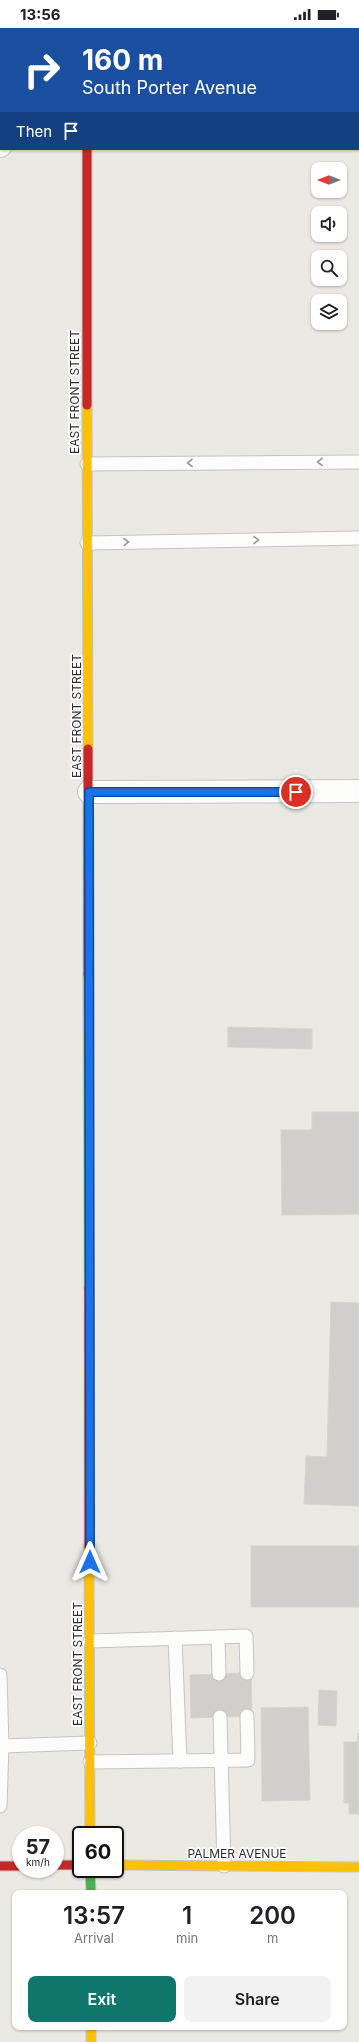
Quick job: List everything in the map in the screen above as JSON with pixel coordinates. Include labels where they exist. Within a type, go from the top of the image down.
[{"type":"main road","name":"EAST FRONT STREET","points":[[87,150],[90,1826]]},
{"type":"main road","name":"PALMER AVENUE","points":[[124,1865],[359,1867]]},
{"type":"main road","points":[[0,1866],[12,1866]]},
{"type":"main road","points":[[90,1878],[91,1890]]},
{"type":"main road","points":[[91,2030],[91,2042]]},
{"type":"street","points":[[89,792],[359,791]]},
{"type":"lane","points":[[87,464],[359,462]]},
{"type":"lane","points":[[87,543],[359,538]]},
{"type":"lane","points":[[90,1641],[246,1636],[247,1673]]},
{"type":"lane","points":[[218,1637],[219,1674]]},
{"type":"lane","points":[[175,1638],[180,1761]]},
{"type":"lane","points":[[0,1675],[2,1746],[0,1806]]},
{"type":"lane","points":[[90,1762],[248,1760],[247,1716]]},
{"type":"lane","points":[[220,1717],[224,1866]]},
{"type":"lane","points":[[2,1746],[90,1743]]},
{"type":"building","points":[[228,1027],[312,1029],[312,1049],[228,1047]]},
{"type":"building","points":[[312,1112],[359,1112],[359,1214],[282,1215],[281,1130],[312,1130]]},
{"type":"building","points":[[331,1302],[359,1303],[359,1506],[304,1504],[306,1456],[327,1457]]},
{"type":"building","points":[[251,1546],[359,1546],[359,1607],[251,1607]]},
{"type":"building","points":[[251,1673],[252,1716],[191,1718],[190,1675]]},
{"type":"building","points":[[319,1690],[337,1691],[336,1726],[318,1725]]},
{"type":"building","points":[[308,1707],[310,1800],[262,1801],[261,1708]]},
{"type":"building","points":[[358,1733],[359,1814],[349,1814],[349,1803],[344,1803],[344,1742],[358,1742]]},
{"type":"traffic: fast","points":[[88,974],[89,1288]]},
{"type":"traffic: fast","points":[[90,1878],[91,1890]]},
{"type":"traffic: slow","points":[[87,405],[88,749]]},
{"type":"traffic: slow","points":[[89,1547],[90,1826]]},
{"type":"traffic: slow","points":[[124,1865],[359,1867]]},
{"type":"traffic: slow","points":[[91,2030],[91,2042]]},
{"type":"traffic: jam","points":[[87,150],[87,405]]},
{"type":"traffic: jam","points":[[88,749],[88,974]]},
{"type":"traffic: jam","points":[[89,1288],[89,1547]]},
{"type":"traffic: jam","points":[[64,1865],[72,1865]]},
{"type":"traffic: jam","points":[[0,1866],[12,1866]]},
{"type":"route","points":[[90,1562],[89,792],[296,792]]}]
